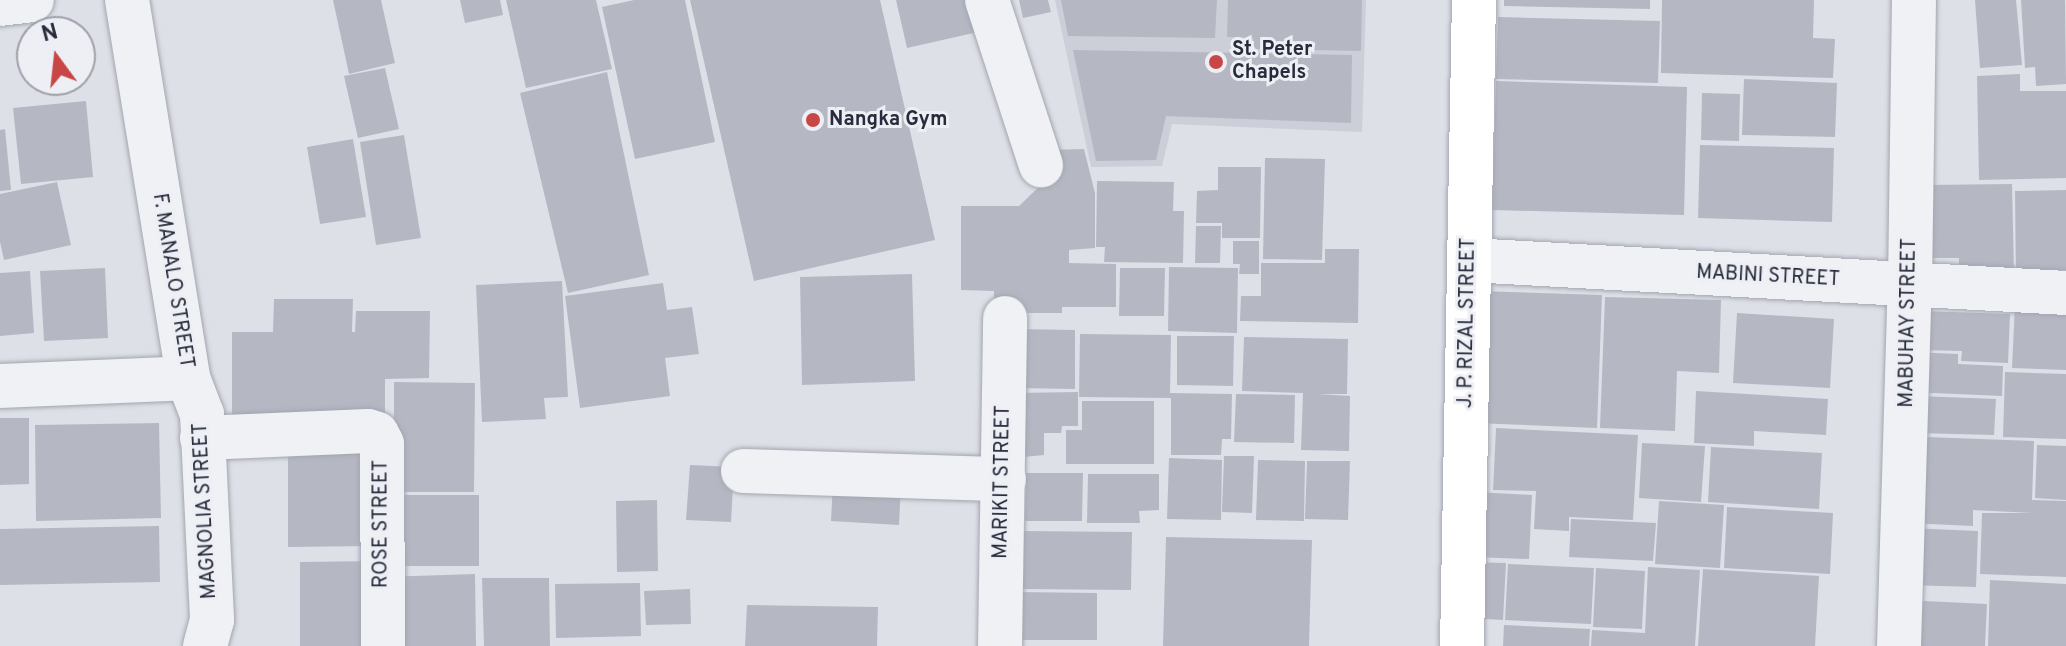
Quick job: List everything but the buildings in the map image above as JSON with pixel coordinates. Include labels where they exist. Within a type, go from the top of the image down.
[{"type":"main road","name":"J. P. RIZAL STREET","points":[[1462,646],[1474,0]]},
{"type":"street","points":[[0,4],[32,0]]},
{"type":"street","name":"F. MANALO STREET","points":[[0,386],[188,378],[127,0]]},
{"type":"street","points":[[987,0],[1041,165]]},
{"type":"street","name":"MABUHAY STREET","points":[[1899,646],[1910,285],[1914,0]]},
{"type":"street","name":"MABINI STREET","points":[[1469,260],[2066,293]]},
{"type":"street","name":"MARIKIT STREET","points":[[1000,646],[1005,318]]},
{"type":"street","name":"MAGNOLIA STREET","points":[[188,378],[202,414],[212,620],[205,646]]},
{"type":"street","name":"ROSE STREET","points":[[202,438],[368,431],[377,434],[382,444],[383,646]]},
{"type":"street","points":[[743,471],[1004,479]]},
{"type":"shaded area","name":"St. Peter Chapels","points":[[1055,0],[1366,0],[1362,132],[1172,124],[1162,166],[1091,167]]},
{"type":"place","name":"St. Peter Chapels","points":[[1216,62]]},
{"type":"place","name":"Nangka Gym","points":[[813,120]]}]
